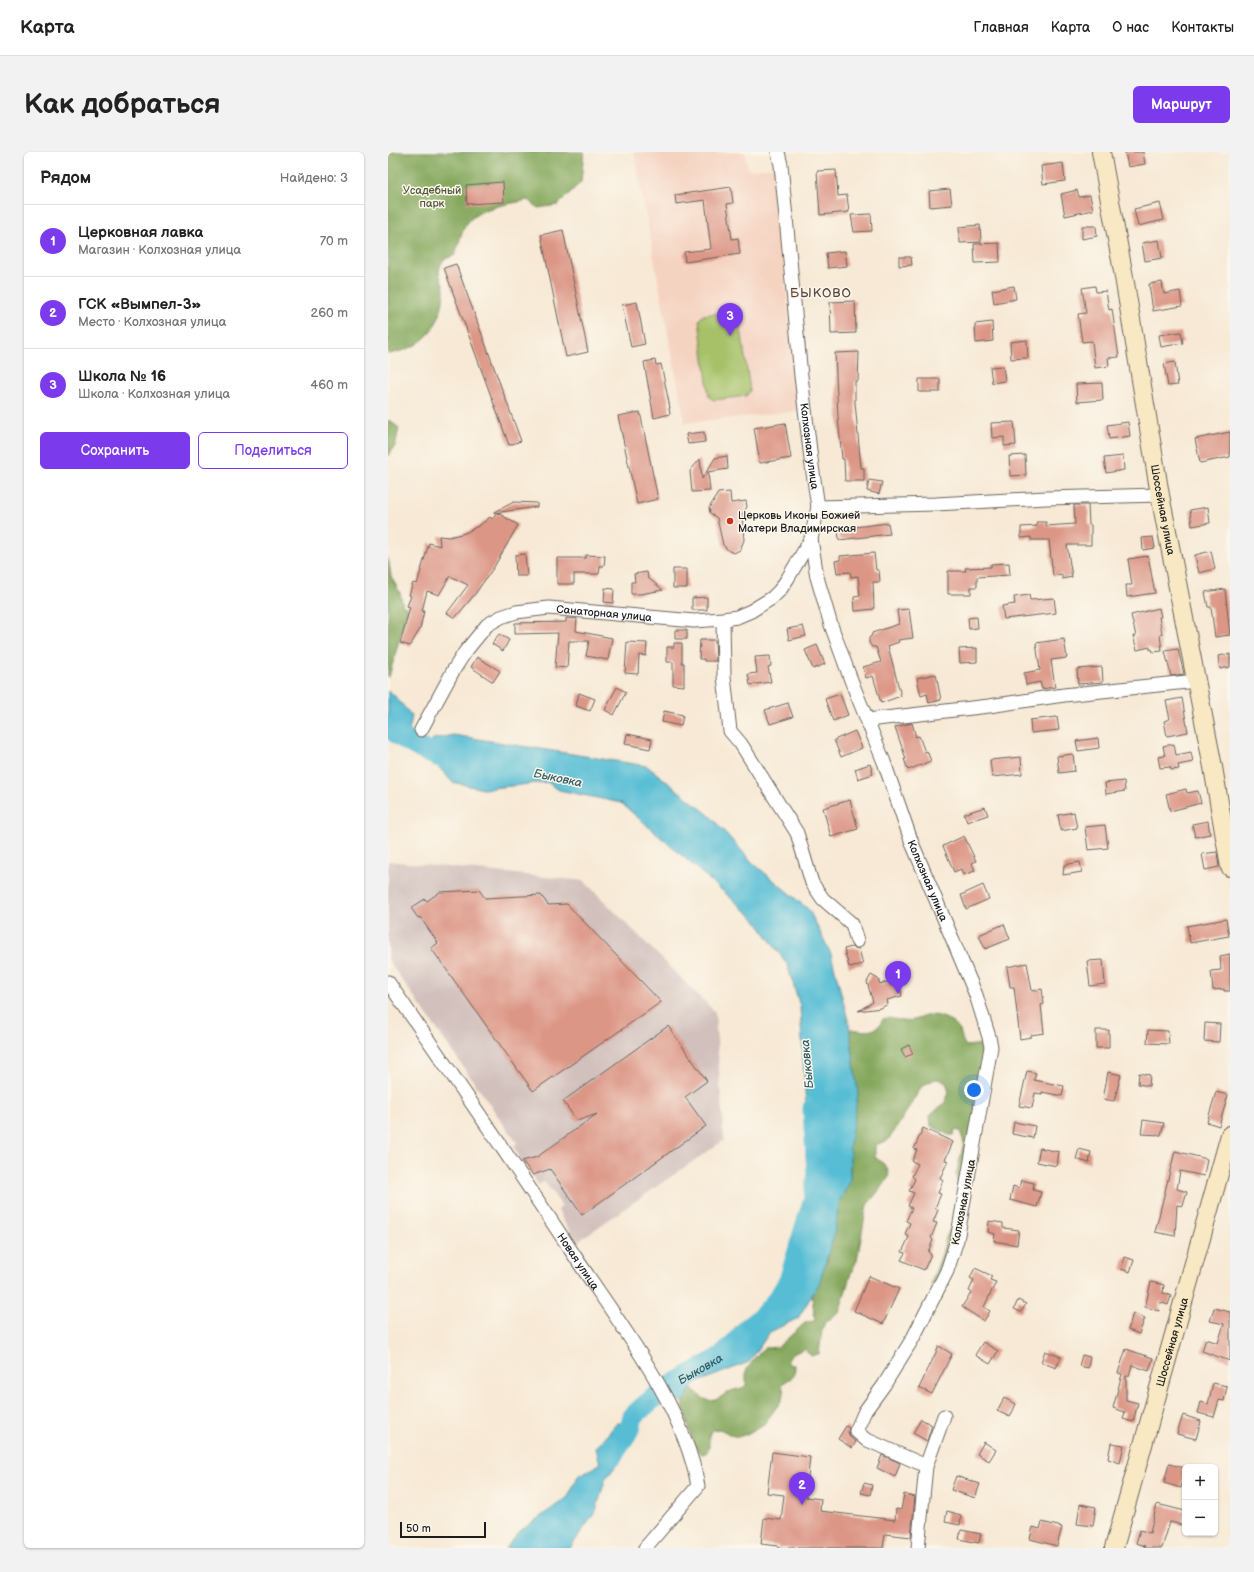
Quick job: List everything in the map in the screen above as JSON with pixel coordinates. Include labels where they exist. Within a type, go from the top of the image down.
[{"type":"street","name":"Колхозная улица","points":[[778,152],[781,165],[805,410],[818,507],[811,539],[817,577],[831,625],[851,680],[868,720],[912,843],[976,995],[991,1047],[956,1240],[947,1271],[913,1338],[884,1385],[865,1410],[856,1431],[865,1439],[926,1466]]},
{"type":"street","name":"Шоссейная улица","points":[[1101,152],[1124,277],[1160,495],[1230,866]]},
{"type":"street","points":[[818,507],[1160,495]]},
{"type":"street","name":"Санаторная улица","points":[[421,730],[465,652],[487,625],[501,617],[516,612],[549,608],[683,620],[723,619],[744,614],[772,598],[788,578],[811,539]]},
{"type":"street","points":[[723,619],[724,676],[730,731],[741,744],[797,833],[812,883],[823,899],[852,924],[857,941]]},
{"type":"street","points":[[868,720],[1196,680]]},
{"type":"street","name":"Новая улица","points":[[388,982],[495,1135],[658,1383],[672,1409],[695,1468],[698,1486],[645,1548]]},
{"type":"street","name":"Шоссейная улица","points":[[1114,1548],[1230,1135]]},
{"type":"street","points":[[918,1548],[926,1466],[944,1416]]},
{"type":"shaded area","points":[[634,152],[745,152],[748,170],[774,167],[798,411],[685,423]]},
{"type":"shaded area","points":[[388,861],[584,881],[715,1012],[724,1140],[578,1241],[564,1222],[558,1210],[562,1206],[544,1181],[539,1185],[522,1161],[513,1146],[517,1143],[388,960]]},
{"type":"green space","name":"Усадебный парк","points":[[388,152],[584,152],[581,182],[558,205],[538,208],[528,200],[492,208],[476,215],[469,221],[461,235],[455,255],[443,260],[440,267],[439,272],[444,293],[439,317],[434,326],[428,335],[420,342],[411,347],[388,354]]},
{"type":"green space","points":[[735,311],[739,314],[750,391],[746,396],[714,400],[709,397],[699,320],[703,315]]},
{"type":"green space","points":[[389,420],[399,428],[395,446],[388,456],[388,421]]},
{"type":"green space","points":[[388,556],[391,576],[400,593],[403,606],[408,608],[389,677],[388,677]]},
{"type":"green space","points":[[930,1015],[943,1017],[951,1021],[960,1031],[966,1046],[984,1044],[991,1052],[974,1103],[979,1125],[963,1192],[958,1184],[956,1174],[964,1143],[960,1131],[955,1130],[953,1135],[949,1135],[931,1126],[930,1116],[945,1102],[949,1093],[947,1085],[943,1080],[935,1079],[922,1086],[888,1140],[878,1144],[875,1147],[875,1157],[886,1166],[889,1174],[886,1182],[867,1205],[857,1260],[851,1273],[839,1313],[825,1322],[822,1330],[819,1354],[811,1356],[805,1349],[792,1354],[788,1360],[788,1364],[794,1365],[795,1367],[794,1376],[782,1384],[784,1394],[781,1401],[764,1424],[747,1434],[738,1437],[720,1429],[713,1430],[709,1435],[709,1448],[706,1453],[702,1454],[694,1445],[680,1396],[689,1388],[704,1399],[711,1401],[720,1398],[728,1392],[746,1386],[746,1371],[756,1356],[765,1348],[778,1347],[806,1322],[815,1321],[812,1296],[813,1285],[827,1261],[830,1245],[848,1033],[851,1029],[865,1031],[874,1029],[883,1019],[886,1018],[908,1021]]},
{"type":"green space","points":[[955,1223],[963,1227],[932,1289],[931,1283],[942,1254],[946,1237],[951,1227]]},
{"type":"water","points":[[388,691],[392,693],[412,716],[407,734],[402,739],[392,742],[388,738]]},
{"type":"water","points":[[453,735],[647,766],[709,815],[753,863],[809,910],[831,954],[849,1024],[858,1094],[850,1144],[850,1182],[840,1200],[834,1235],[819,1284],[798,1318],[770,1332],[749,1362],[698,1382],[691,1388],[685,1401],[675,1400],[671,1392],[674,1387],[723,1364],[750,1340],[795,1281],[825,1183],[821,1157],[806,1107],[800,1006],[787,964],[754,918],[621,803],[559,790],[547,782],[483,789],[452,782],[438,766],[428,746],[433,739]]},
{"type":"water","points":[[617,1423],[626,1424],[628,1440],[618,1463],[605,1480],[596,1511],[570,1548],[506,1548],[520,1531],[568,1497],[578,1476],[600,1464],[596,1448]]},
{"type":"building","points":[[1125,152],[1143,152],[1145,164],[1128,167]]},
{"type":"building","points":[[1063,163],[1065,181],[1043,184],[1041,166]]},
{"type":"building","points":[[836,170],[838,196],[847,195],[849,212],[820,215],[817,171]]},
{"type":"building","points":[[503,182],[504,202],[467,204],[466,185]]},
{"type":"building","points":[[731,187],[733,203],[727,204],[732,239],[738,238],[740,254],[685,262],[684,252],[711,249],[705,200],[676,204],[675,195]]},
{"type":"building","points":[[950,189],[952,205],[930,207],[929,191]]},
{"type":"building","points":[[1077,190],[1079,197],[1090,195],[1093,210],[1065,216],[1061,194]]},
{"type":"building","points":[[1160,203],[1164,220],[1138,226],[1134,209]]},
{"type":"building","points":[[871,214],[872,231],[854,232],[851,215]]},
{"type":"building","points":[[980,225],[981,242],[960,243],[959,227]]},
{"type":"building","points":[[1082,226],[1096,226],[1097,236],[1082,239]]},
{"type":"building","points":[[563,230],[588,352],[566,357],[541,235]]},
{"type":"building","points":[[1159,240],[1162,258],[1145,261],[1142,243]]},
{"type":"building","points":[[999,243],[1000,262],[975,263],[974,244]]},
{"type":"building","points":[[845,251],[847,266],[828,268],[826,253]]},
{"type":"building","points":[[899,257],[911,257],[912,265],[899,266]]},
{"type":"building","points":[[456,264],[521,441],[509,445],[444,268]]},
{"type":"building","points":[[1162,282],[1164,294],[1180,291],[1182,306],[1153,311],[1149,284]]},
{"type":"building","points":[[1014,286],[1016,299],[994,303],[992,290]]},
{"type":"building","points":[[1095,286],[1096,292],[1106,291],[1109,310],[1112,309],[1119,357],[1108,358],[1109,366],[1095,368],[1092,341],[1082,342],[1078,314],[1086,313],[1082,288]]},
{"type":"building","points":[[855,301],[856,333],[831,334],[830,302]]},
{"type":"building","points":[[637,302],[645,344],[631,347],[622,305]]},
{"type":"building","points":[[992,322],[993,341],[976,343],[975,324]]},
{"type":"building","points":[[1181,332],[1183,343],[1161,347],[1159,335]]},
{"type":"building","points":[[1027,340],[1028,358],[1011,359],[1010,342]]},
{"type":"building","points":[[859,352],[858,381],[855,381],[855,402],[861,468],[864,468],[864,481],[845,481],[844,459],[842,459],[838,417],[835,353]]},
{"type":"building","points":[[655,360],[656,365],[661,364],[670,414],[654,418],[644,362]]},
{"type":"building","points":[[1175,362],[1178,385],[1168,386],[1164,364]]},
{"type":"building","points":[[1003,366],[1005,381],[992,383],[990,367]]},
{"type":"building","points":[[919,379],[940,379],[940,392],[919,392]]},
{"type":"building","points":[[1102,383],[1103,400],[1077,402],[1076,384]]},
{"type":"building","points":[[640,412],[658,499],[637,504],[618,416]]},
{"type":"building","points":[[1014,422],[1016,445],[1004,446],[1004,437],[992,438],[991,423]]},
{"type":"building","points":[[1128,422],[1130,436],[1109,439],[1107,425]]},
{"type":"building","points":[[785,423],[791,458],[760,463],[754,428]]},
{"type":"building","points":[[704,432],[705,442],[688,444],[686,434]]},
{"type":"building","points":[[1230,432],[1230,457],[1200,463],[1195,439]]},
{"type":"building","points":[[1025,455],[1026,475],[1010,476],[1009,456]]},
{"type":"building","points":[[727,456],[728,469],[708,472],[710,491],[692,492],[690,471],[700,459],[702,479],[715,458]]},
{"type":"building","points":[[1123,456],[1124,470],[1106,473],[1104,458]]},
{"type":"building","points":[[869,480],[882,482],[879,494],[867,491]]},
{"type":"building","name":"Церковь Иконы Божией Матери Владимирская","points":[[730,492],[731,503],[746,501],[747,507],[742,514],[744,540],[740,550],[734,553],[729,551],[723,545],[717,518],[710,513],[709,508],[718,493]]},
{"type":"building","points":[[514,502],[537,503],[537,507],[494,513]]},
{"type":"building","points":[[1074,505],[1088,505],[1089,525],[1091,525],[1091,545],[1067,545],[1072,577],[1062,579],[1062,574],[1053,576],[1049,540],[1031,540],[1031,537],[1021,538],[1021,527],[1037,526],[1036,522],[1046,522],[1046,526],[1075,524]]},
{"type":"building","points":[[1208,507],[1210,523],[1192,526],[1190,510]]},
{"type":"building","points":[[498,513],[518,525],[494,567],[475,594],[455,618],[447,613],[468,585],[450,576],[439,595],[427,591],[422,611],[424,611],[420,629],[410,646],[400,643],[410,607],[407,606],[411,596],[409,595],[413,583],[417,584],[429,543],[440,546],[439,536],[449,537],[465,533],[480,525],[490,517],[492,519]]},
{"type":"building","points":[[888,523],[890,534],[839,540],[838,529]]},
{"type":"building","points":[[1153,537],[1155,548],[1143,550],[1142,538]]},
{"type":"building","points":[[1211,551],[1215,569],[1199,573],[1195,555]]},
{"type":"building","points":[[874,553],[876,570],[879,570],[880,582],[873,582],[874,609],[855,611],[854,597],[860,596],[858,576],[851,577],[850,572],[837,573],[835,561],[840,560],[840,556]]},
{"type":"building","points":[[525,554],[527,576],[516,576],[515,555]]},
{"type":"building","points":[[586,555],[605,556],[604,566],[600,566],[599,574],[574,574],[574,584],[557,584],[557,558],[586,558]]},
{"type":"building","points":[[1148,556],[1155,593],[1127,597],[1126,585],[1132,585],[1128,559]]},
{"type":"building","points":[[1009,563],[1010,575],[977,577],[977,587],[971,587],[971,594],[948,594],[948,571],[966,571],[965,568],[991,567],[991,564]]},
{"type":"building","points":[[673,569],[687,569],[687,588],[673,588]]},
{"type":"building","points":[[647,572],[648,578],[663,590],[631,594],[631,582],[635,582],[634,574]]},
{"type":"building","points":[[605,588],[614,589],[613,603],[604,602]]},
{"type":"building","points":[[1225,589],[1230,635],[1215,637],[1211,607],[1208,607],[1205,592]]},
{"type":"building","points":[[1029,595],[1030,600],[1054,598],[1056,613],[1004,619],[1002,606],[1015,604],[1014,597]]},
{"type":"building","points":[[707,597],[707,610],[692,610],[692,598]]},
{"type":"building","points":[[1159,608],[1161,617],[1159,617],[1162,634],[1160,635],[1162,651],[1153,652],[1152,649],[1150,650],[1150,647],[1137,650],[1133,636],[1136,636],[1131,615]]},
{"type":"building","points":[[909,609],[913,638],[898,640],[899,642],[888,646],[901,696],[881,703],[873,676],[866,678],[863,667],[881,662],[876,647],[872,647],[869,643],[869,638],[872,633],[899,624],[897,610]]},
{"type":"building","points":[[977,617],[978,628],[969,629],[968,618]]},
{"type":"building","points":[[566,618],[577,619],[576,631],[612,638],[608,660],[586,656],[589,641],[569,641],[567,668],[555,667],[558,633],[515,634],[515,623],[566,622]]},
{"type":"building","points":[[803,626],[806,636],[789,640],[787,629]]},
{"type":"building","points":[[675,630],[687,630],[687,639],[675,639]]},
{"type":"building","points":[[499,634],[509,640],[503,651],[492,644]]},
{"type":"building","points":[[1064,639],[1067,658],[1051,660],[1055,687],[1042,689],[1040,682],[1026,685],[1024,673],[1040,670],[1036,643]]},
{"type":"building","points":[[700,640],[715,640],[716,661],[704,661],[704,659],[699,659]]},
{"type":"building","points":[[627,642],[647,643],[646,656],[639,655],[638,674],[625,673]]},
{"type":"building","points":[[674,643],[682,643],[684,686],[673,685],[673,662],[667,662],[667,647],[674,647]]},
{"type":"building","points":[[817,645],[825,664],[813,669],[805,650]]},
{"type":"building","points":[[977,648],[977,662],[960,663],[959,649]]},
{"type":"building","points":[[1178,649],[1184,674],[1171,676],[1165,651]]},
{"type":"building","points":[[1230,654],[1230,667],[1220,669],[1218,656]]},
{"type":"building","points":[[770,656],[771,666],[768,667],[771,682],[750,685],[748,674],[757,673],[755,657]]},
{"type":"building","points":[[477,657],[500,671],[493,682],[471,667]]},
{"type":"building","points":[[1102,667],[1103,682],[1078,684],[1077,669]]},
{"type":"building","points":[[936,674],[941,700],[929,703],[927,694],[921,696],[917,678]]},
{"type":"building","points":[[617,687],[626,692],[614,715],[605,710]]},
{"type":"building","points":[[579,693],[595,699],[590,711],[576,706]]},
{"type":"building","points":[[840,694],[848,715],[833,721],[825,699]]},
{"type":"building","points":[[1182,698],[1188,732],[1167,736],[1164,721],[1170,719],[1166,701]]},
{"type":"building","points":[[788,703],[793,717],[770,724],[765,710]]},
{"type":"building","points":[[664,711],[683,715],[681,726],[662,722]]},
{"type":"building","points":[[1057,717],[1059,730],[1031,733],[1030,720]]},
{"type":"building","points":[[912,723],[916,737],[919,736],[925,752],[927,751],[931,761],[908,770],[904,759],[906,759],[895,727]]},
{"type":"building","points":[[855,731],[862,748],[841,757],[834,740]]},
{"type":"building","points":[[627,734],[652,739],[650,749],[625,744]]},
{"type":"building","points":[[1098,738],[1099,748],[1078,751],[1076,741]]},
{"type":"building","points":[[1174,744],[1176,755],[1191,752],[1193,762],[1178,765],[1179,769],[1171,770],[1170,767],[1160,768],[1158,757],[1165,756],[1163,746]]},
{"type":"building","points":[[1073,754],[1075,771],[1059,773],[1057,756]]},
{"type":"building","points":[[1021,757],[1022,774],[992,777],[990,760]]},
{"type":"building","points":[[870,764],[873,774],[858,779],[855,769]]},
{"type":"building","points":[[1124,781],[1125,791],[1106,794],[1105,783]]},
{"type":"building","points":[[1186,789],[1187,793],[1198,791],[1201,803],[1170,811],[1166,794]]},
{"type":"building","points":[[850,800],[858,829],[831,837],[823,808]]},
{"type":"building","points":[[985,807],[988,815],[967,822],[964,814]]},
{"type":"building","points":[[1074,812],[1077,828],[1061,831],[1058,815]]},
{"type":"building","points":[[1208,821],[1210,834],[1195,837],[1192,824]]},
{"type":"building","points":[[1105,825],[1108,848],[1088,850],[1085,827]]},
{"type":"building","points":[[964,836],[976,861],[972,863],[975,871],[963,875],[961,869],[954,872],[943,846]]},
{"type":"building","points":[[1217,852],[1219,867],[1205,870],[1202,854]]},
{"type":"building","points":[[1080,862],[1082,872],[1063,875],[1064,865]]},
{"type":"building","points":[[983,885],[989,899],[966,909],[961,895]]},
{"type":"building","points":[[479,890],[485,898],[541,895],[548,905],[567,904],[661,1002],[533,1091],[431,948],[438,943],[420,917],[418,918],[411,908],[425,899],[427,901],[440,892]]},
{"type":"building","points":[[1226,919],[1229,936],[1190,943],[1187,926]]},
{"type":"building","points":[[1004,924],[1010,939],[985,949],[979,935]]},
{"type":"building","points":[[852,947],[859,949],[863,964],[849,967],[844,949]]},
{"type":"building","points":[[1230,954],[1230,991],[1224,991],[1224,989],[1213,990],[1211,971],[1221,970],[1220,956]]},
{"type":"building","points":[[1103,960],[1105,984],[1090,986],[1087,961]]},
{"type":"building","points":[[1027,963],[1032,991],[1042,989],[1044,1004],[1041,1005],[1044,1033],[1031,1035],[1031,1037],[1020,1039],[1014,987],[1010,987],[1007,967]]},
{"type":"building","points":[[871,975],[878,979],[880,984],[898,979],[902,996],[887,1000],[888,1004],[881,1008],[858,1011],[873,1002],[867,982]]},
{"type":"building","points":[[1205,1023],[1220,1024],[1219,1042],[1204,1041]]},
{"type":"building","points":[[668,1026],[707,1081],[685,1097],[706,1126],[582,1215],[550,1169],[533,1175],[522,1161],[537,1157],[597,1114],[577,1121],[563,1101]]},
{"type":"building","points":[[1096,1030],[1109,1030],[1109,1048],[1096,1048]]},
{"type":"building","points":[[1148,1030],[1168,1031],[1169,1044],[1147,1043]]},
{"type":"building","points":[[909,1045],[913,1054],[905,1057],[901,1049]]},
{"type":"building","points":[[1027,1071],[1036,1073],[1034,1080],[1064,1086],[1062,1096],[1042,1092],[1042,1094],[1035,1093],[1032,1108],[1019,1106]]},
{"type":"building","points":[[1108,1072],[1121,1075],[1114,1101],[1103,1099]]},
{"type":"building","points":[[1139,1073],[1150,1075],[1149,1086],[1138,1084]]},
{"type":"building","points":[[1216,1092],[1228,1095],[1219,1126],[1207,1122]]},
{"type":"building","points":[[1143,1120],[1164,1123],[1161,1135],[1141,1134]]},
{"type":"building","points":[[1014,1122],[1035,1126],[1033,1138],[1012,1134]]},
{"type":"building","points":[[923,1128],[953,1142],[945,1160],[948,1161],[940,1178],[943,1180],[938,1193],[941,1194],[935,1208],[938,1210],[933,1222],[937,1223],[931,1238],[933,1240],[928,1252],[931,1254],[924,1270],[901,1260],[905,1253],[902,1252],[909,1237],[905,1234],[910,1223],[906,1221],[912,1208],[908,1206],[914,1193],[909,1191],[915,1179],[912,1176],[918,1164],[912,1161],[917,1150],[914,1149]]},
{"type":"building","points":[[1040,1148],[1059,1152],[1057,1166],[1037,1162]]},
{"type":"building","points":[[1079,1149],[1091,1152],[1089,1163],[1076,1159]]},
{"type":"building","points":[[1175,1151],[1207,1159],[1204,1176],[1180,1171],[1177,1189],[1187,1192],[1183,1206],[1177,1205],[1175,1236],[1155,1232]]},
{"type":"building","points":[[1021,1180],[1034,1183],[1033,1190],[1041,1192],[1037,1207],[1010,1200],[1013,1186],[1019,1188]]},
{"type":"building","points":[[989,1221],[1003,1223],[1003,1228],[1019,1230],[1017,1245],[994,1241],[995,1234],[988,1232]]},
{"type":"building","points":[[1125,1257],[1134,1260],[1130,1272],[1121,1269]]},
{"type":"building","points":[[975,1268],[992,1276],[990,1280],[996,1282],[984,1307],[990,1311],[984,1321],[962,1307],[971,1292],[969,1291],[974,1280],[970,1278]]},
{"type":"building","points":[[869,1276],[899,1289],[883,1324],[854,1311]]},
{"type":"building","points":[[1151,1282],[1164,1285],[1163,1293],[1171,1296],[1168,1305],[1160,1302],[1159,1311],[1145,1307]]},
{"type":"building","points":[[1018,1300],[1026,1304],[1021,1312],[1014,1309]]},
{"type":"building","points":[[1214,1308],[1230,1312],[1230,1361],[1202,1351],[1206,1339],[1218,1343],[1224,1324],[1210,1321]]},
{"type":"building","points":[[1133,1313],[1145,1318],[1139,1334],[1128,1330]]},
{"type":"building","points":[[983,1342],[998,1351],[990,1364],[975,1355]]},
{"type":"building","points":[[939,1346],[952,1354],[932,1394],[919,1388]]},
{"type":"building","points":[[1126,1349],[1153,1358],[1149,1371],[1132,1365],[1129,1376],[1126,1376],[1126,1400],[1138,1403],[1133,1422],[1123,1419],[1125,1412],[1113,1408],[1122,1374],[1118,1373]]},
{"type":"building","points":[[1045,1351],[1061,1357],[1056,1368],[1041,1362]]},
{"type":"building","points":[[1082,1355],[1090,1357],[1088,1368],[1079,1366]]},
{"type":"building","points":[[1213,1383],[1227,1386],[1224,1401],[1219,1400],[1214,1417],[1198,1413],[1201,1402],[1208,1404]]},
{"type":"building","points":[[1004,1398],[1016,1404],[1010,1417],[997,1411]]},
{"type":"building","points":[[1183,1415],[1201,1421],[1196,1439],[1177,1434]]},
{"type":"building","points":[[921,1419],[932,1425],[927,1441],[913,1433]]},
{"type":"building","points":[[846,1426],[849,1428],[848,1432],[850,1437],[856,1442],[852,1448],[838,1439]]},
{"type":"building","points":[[984,1442],[996,1450],[989,1461],[977,1454]]},
{"type":"building","points":[[1111,1443],[1124,1445],[1120,1463],[1108,1459]]},
{"type":"building","points":[[772,1452],[810,1457],[806,1497],[821,1499],[820,1511],[895,1520],[896,1509],[901,1510],[904,1494],[915,1497],[911,1537],[885,1534],[883,1548],[778,1548],[779,1546],[761,1544],[764,1518],[781,1520],[784,1495],[767,1493]]},
{"type":"building","points":[[882,1455],[900,1463],[895,1477],[877,1468]]},
{"type":"building","points":[[1169,1464],[1182,1467],[1181,1488],[1164,1483]]},
{"type":"building","points":[[956,1476],[980,1484],[975,1498],[951,1490]]},
{"type":"building","points":[[864,1483],[872,1485],[870,1495],[861,1493]]},
{"type":"building","points":[[1080,1504],[1096,1507],[1093,1526],[1077,1524]]},
{"type":"building","points":[[1157,1504],[1182,1510],[1182,1525],[1170,1522],[1162,1548],[1144,1548],[1145,1546],[1136,1543],[1140,1530],[1150,1533]]},
{"type":"building","points":[[947,1511],[961,1515],[960,1525],[945,1522]]},
{"type":"building","points":[[1042,1522],[1062,1527],[1057,1546],[1030,1539],[1033,1527],[1040,1529]]},
{"type":"building","points":[[961,1530],[981,1534],[979,1543],[959,1539]]},
{"type":"waterway","name":"Быковка","points":[[388,726],[404,739],[422,749],[460,763]]},
{"type":"waterway","name":"Быковка","points":[[612,1456],[630,1428],[633,1416],[662,1391],[718,1359],[728,1351],[749,1327],[763,1316],[778,1299],[789,1281],[814,1198],[817,1173],[813,1108]]},
{"type":"place","name":"Школа № 16","points":[[730,336]]},
{"type":"place","name":"Церковь Иконы Божией Матери Владимирская","points":[[730,521]]},
{"type":"place","name":"Церковная лавка","points":[[898,994]]},
{"type":"place","name":"ГСК «Вымпел-3»","points":[[802,1505]]},
{"type":"district","name":"БЫКОВО","points":[[821,292]]}]
